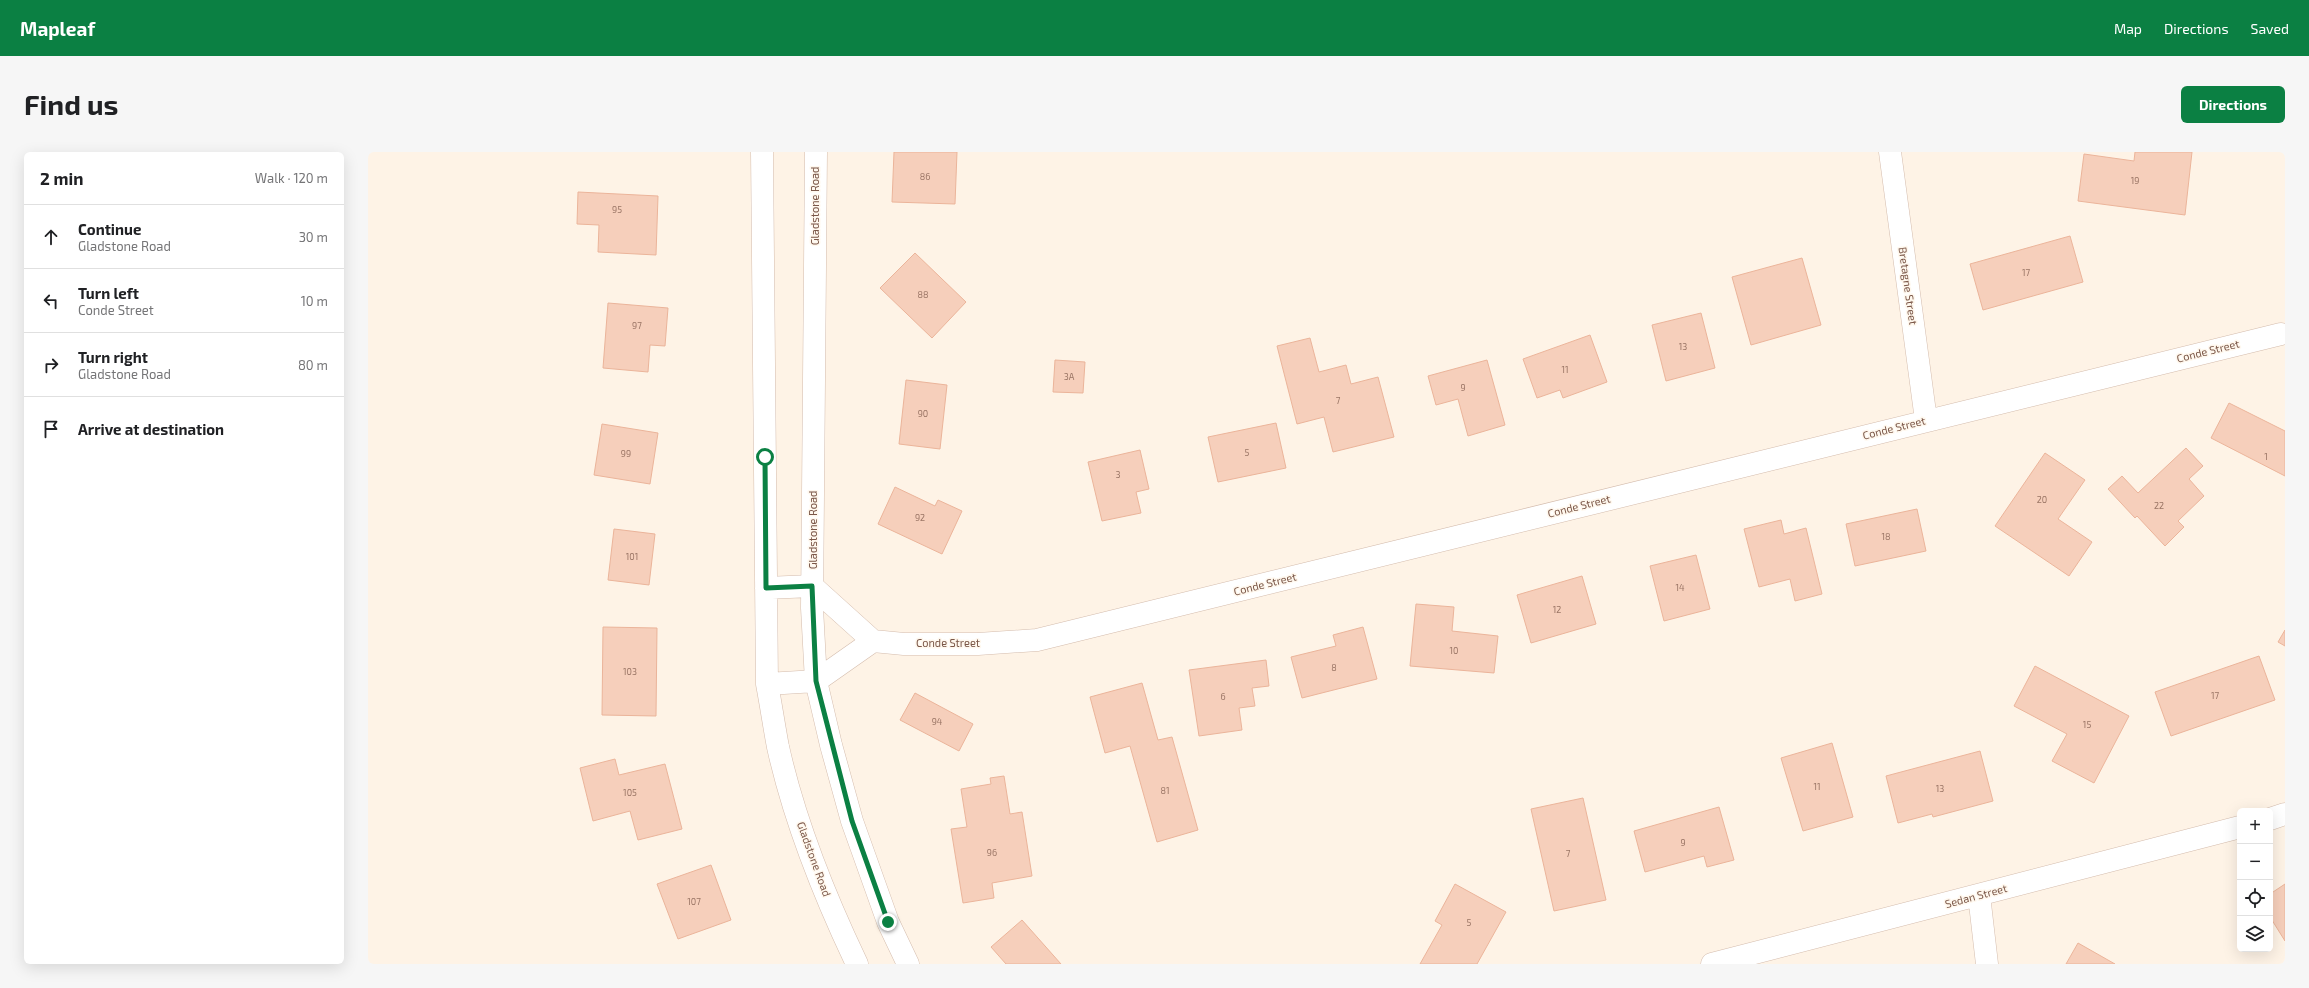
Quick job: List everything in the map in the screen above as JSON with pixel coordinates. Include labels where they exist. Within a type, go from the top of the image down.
[{"type":"street","name":"Gladstone Road","points":[[762,152],[767,684],[778,748],[803,832],[844,938],[857,964]]},
{"type":"street","name":"Gladstone Road","points":[[816,152],[812,586],[816,681],[852,821],[888,922],[908,964]]},
{"type":"street","name":"Bretagne Street","points":[[1890,152],[1926,420]]},
{"type":"street","name":"Conde Street","points":[[873,641],[904,644],[978,644],[1037,640],[2284,331]]},
{"type":"street","points":[[766,588],[812,586],[873,641],[816,681],[767,684]]},
{"type":"street","points":[[2273,818],[2285,814]]},
{"type":"street","name":"Sedan Street","points":[[1712,964],[2237,828]]},
{"type":"street","points":[[1979,895],[1987,964]]},
{"type":"building","points":[[894,152],[957,152],[955,204],[892,202]]},
{"type":"building","points":[[2135,152],[2192,152],[2185,215],[2078,201],[2084,154],[2134,161]]},
{"type":"building","points":[[578,192],[658,196],[656,255],[598,252],[599,225],[577,224]]},
{"type":"building","points":[[2070,236],[2083,282],[1983,310],[1970,264]]},
{"type":"building","points":[[915,253],[966,302],[932,338],[880,288]]},
{"type":"building","points":[[1802,258],[1821,325],[1751,345],[1732,277]]},
{"type":"building","points":[[608,303],[668,308],[665,346],[650,345],[648,372],[603,368]]},
{"type":"building","points":[[1701,313],[1715,368],[1666,381],[1652,325]]},
{"type":"building","points":[[1590,335],[1607,382],[1563,398],[1560,390],[1537,398],[1523,359]]},
{"type":"building","points":[[1310,338],[1319,372],[1346,365],[1351,384],[1378,377],[1394,437],[1333,452],[1324,417],[1297,424],[1277,346]]},
{"type":"building","points":[[1055,360],[1085,362],[1083,393],[1053,392]]},
{"type":"building","points":[[1487,360],[1505,425],[1468,436],[1458,399],[1436,405],[1428,376]]},
{"type":"building","points":[[906,380],[947,385],[940,449],[899,444]]},
{"type":"building","points":[[2229,403],[2285,431],[2285,476],[2211,438]]},
{"type":"building","points":[[1276,423],[1286,468],[1218,482],[1208,437]]},
{"type":"building","points":[[602,424],[658,433],[650,484],[594,475]]},
{"type":"building","points":[[2186,448],[2203,466],[2189,479],[2204,496],[2178,521],[2184,527],[2165,546],[2137,516],[2135,518],[2108,489],[2122,476],[2138,493]]},
{"type":"building","points":[[1140,450],[1149,489],[1136,492],[1141,513],[1102,521],[1088,462]]},
{"type":"building","points":[[2045,453],[2085,480],[2058,519],[2092,542],[2069,576],[1995,526]]},
{"type":"building","points":[[895,487],[935,506],[938,500],[962,511],[942,554],[878,524]]},
{"type":"building","points":[[1917,509],[1926,551],[1855,566],[1846,524]]},
{"type":"building","points":[[1781,520],[1784,534],[1806,528],[1822,594],[1795,601],[1790,579],[1759,587],[1744,529]]},
{"type":"building","points":[[614,529],[655,534],[649,585],[608,580]]},
{"type":"building","points":[[1696,555],[1710,609],[1664,621],[1650,566]]},
{"type":"building","points":[[1582,576],[1596,624],[1531,643],[1517,595]]},
{"type":"building","points":[[1416,604],[1454,607],[1452,631],[1498,636],[1494,673],[1410,666]]},
{"type":"building","points":[[603,627],[657,628],[656,716],[602,715]]},
{"type":"building","points":[[1363,627],[1377,679],[1302,698],[1291,657],[1336,646],[1333,635]]},
{"type":"building","points":[[2285,630],[2285,646],[2278,642]]},
{"type":"building","points":[[2259,656],[2275,700],[2171,736],[2155,692]]},
{"type":"building","points":[[1266,660],[1269,686],[1252,688],[1255,706],[1239,708],[1242,730],[1199,736],[1189,670]]},
{"type":"building","points":[[2035,666],[2129,716],[2094,783],[2052,761],[2067,734],[2014,706]]},
{"type":"building","points":[[1142,683],[1158,740],[1172,737],[1198,830],[1157,842],[1130,746],[1105,753],[1090,697]]},
{"type":"building","points":[[915,693],[973,724],[959,751],[900,720]]},
{"type":"building","points":[[1832,743],[1853,817],[1803,831],[1781,758]]},
{"type":"building","points":[[1980,751],[1993,801],[1933,817],[1932,814],[1898,823],[1886,776]]},
{"type":"building","points":[[615,759],[619,775],[665,764],[682,829],[638,840],[630,811],[593,821],[580,768]]},
{"type":"building","points":[[1004,776],[1010,814],[1022,812],[1032,876],[992,883],[994,898],[963,903],[951,829],[967,827],[961,789],[991,784],[990,778]]},
{"type":"building","points":[[1583,798],[1606,900],[1554,911],[1531,809]]},
{"type":"building","points":[[1719,807],[1734,860],[1707,867],[1704,856],[1645,872],[1634,831]]},
{"type":"building","points":[[711,865],[731,920],[678,939],[657,884]]},
{"type":"building","points":[[1455,884],[1506,912],[1477,964],[1420,964],[1442,925],[1435,921]]},
{"type":"building","points":[[2285,884],[2285,941],[2273,922],[2273,892]]},
{"type":"building","points":[[1022,920],[1061,964],[1006,964],[991,947]]},
{"type":"building","points":[[2078,943],[2115,964],[2066,964]]},
{"type":"route","points":[[765,457],[766,588],[812,586],[816,681],[831,745],[852,821],[888,922]]}]
